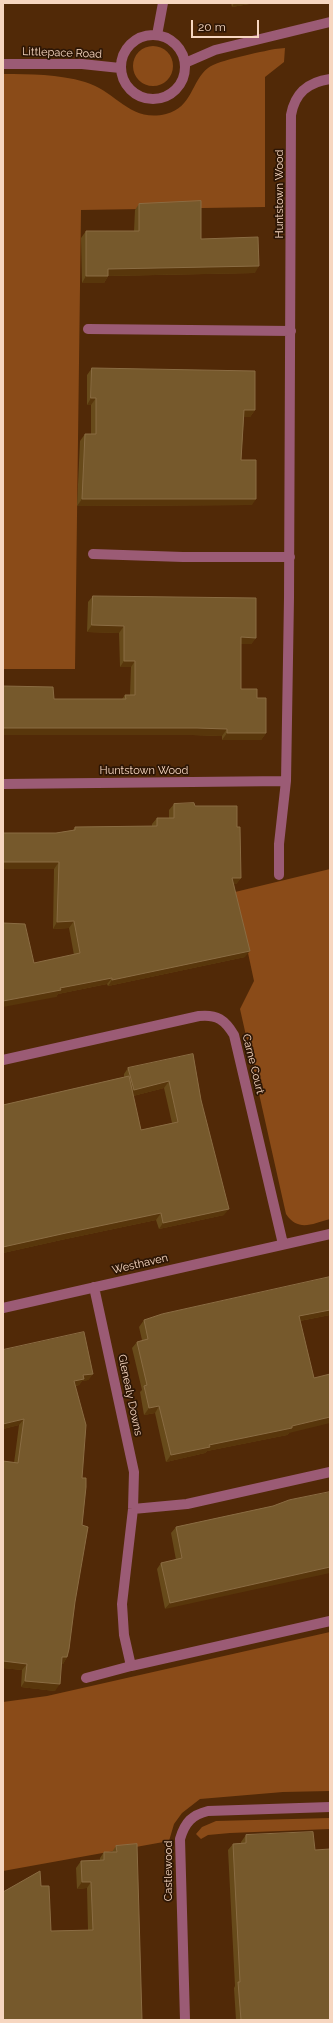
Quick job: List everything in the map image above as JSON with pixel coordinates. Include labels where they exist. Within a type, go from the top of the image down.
[{"type":"street","points":[[157,35],[163,3]]},
{"type":"street","points":[[185,63],[215,50],[330,22]]},
{"type":"street","points":[[157,35],[168,38],[178,46],[185,63],[184,77],[175,91],[156,99],[143,98],[131,91],[123,80],[120,68],[122,56],[129,44],[142,36],[157,35]]},
{"type":"street","name":"Littlepace Road","points":[[3,64],[82,64],[120,68]]},
{"type":"street","name":"Huntstown Wood","points":[[279,875],[279,844],[286,781],[290,557],[291,115],[293,104],[299,93],[314,83],[330,79]]},
{"type":"street","points":[[88,329],[291,331]]},
{"type":"street","points":[[93,554],[183,557],[290,557]]},
{"type":"street","name":"Huntstown Wood","points":[[3,784],[286,781]]},
{"type":"street","name":"Carne Court","points":[[3,1060],[199,1016],[212,1016],[223,1020],[234,1034],[283,1244]]},
{"type":"street","name":"Westhaven","points":[[3,1308],[330,1234]]},
{"type":"street","name":"Glenealy Downs","points":[[94,1287],[134,1472],[133,1509],[122,1604],[124,1635],[131,1666]]},
{"type":"street","points":[[133,1509],[187,1504],[330,1472]]},
{"type":"street","points":[[86,1678],[131,1666],[330,1621]]},
{"type":"street","name":"Castlewood","points":[[186,2020],[180,1839],[188,1820],[198,1814],[208,1811],[330,1807]]},
{"type":"shaded area","points":[[157,46],[164,49],[170,55],[173,66],[172,74],[164,83],[157,86],[149,86],[142,83],[134,74],[133,62],[136,55],[145,47]]},
{"type":"shaded area","points":[[285,48],[284,62],[265,77],[265,207],[81,210],[75,669],[3,669],[3,74],[34,74],[75,79],[96,86],[133,110],[153,116],[175,111],[182,106],[202,73],[213,65],[240,57]]},
{"type":"shaded area","points":[[330,869],[330,1219],[300,1225],[291,1220],[286,1214],[240,1009],[254,981],[235,892]]},
{"type":"shaded area","points":[[330,1632],[330,1791],[283,1792],[200,1799],[182,1813],[174,1824],[169,1841],[3,1871],[3,1702],[47,1696]]},
{"type":"shaded area","points":[[330,1818],[330,1829],[230,1833],[208,1835],[201,1839],[196,1834],[202,1827],[216,1821]]},
{"type":"building","points":[[201,201],[201,239],[258,237],[259,266],[108,269],[108,276],[86,276],[86,231],[139,231],[139,204]]},
{"type":"building","points":[[92,368],[255,371],[255,410],[244,410],[241,460],[256,460],[256,499],[82,499],[85,434],[96,434],[96,398],[91,398]]},
{"type":"building","points":[[93,596],[256,598],[256,638],[241,637],[241,689],[257,689],[257,698],[266,698],[266,733],[227,733],[227,729],[197,728],[3,728],[3,686],[53,687],[54,699],[126,699],[125,695],[135,695],[135,661],[124,661],[124,626],[92,625]]},
{"type":"building","points":[[194,803],[195,806],[237,806],[237,827],[240,827],[241,878],[232,878],[250,951],[112,980],[112,978],[60,988],[61,990],[3,1001],[3,923],[25,924],[34,963],[80,953],[74,921],[57,922],[59,862],[3,862],[3,833],[56,833],[75,830],[75,827],[157,826],[157,818],[174,818],[174,804]]},
{"type":"building","points":[[193,1054],[201,1100],[229,1209],[163,1223],[161,1213],[3,1247],[3,1105],[129,1076],[141,1130],[178,1122],[169,1081],[134,1090],[128,1068]]},
{"type":"building","points":[[330,1277],[330,1310],[299,1316],[314,1378],[330,1374],[330,1417],[292,1426],[292,1428],[209,1445],[210,1447],[171,1455],[159,1406],[149,1408],[144,1386],[147,1385],[137,1342],[148,1339],[144,1320],[162,1314]]},
{"type":"building","points":[[84,1332],[93,1374],[83,1375],[84,1379],[74,1381],[86,1425],[82,1478],[86,1478],[86,1487],[82,1525],[88,1527],[75,1602],[69,1649],[67,1657],[62,1657],[60,1684],[25,1681],[27,1664],[3,1661],[3,1461],[18,1463],[24,1419],[3,1424],[3,1350]]},
{"type":"building","points":[[330,1492],[330,1567],[170,1603],[161,1563],[182,1558],[176,1527],[273,1506],[289,1500]]},
{"type":"building","points":[[313,1832],[315,1850],[330,1849],[330,2020],[241,2020],[238,1982],[240,1982],[233,1844],[246,1843],[246,1835]]},
{"type":"building","points":[[137,1844],[142,2020],[3,2020],[3,1892],[40,1871],[41,1886],[49,1886],[51,1931],[93,1930],[91,1882],[82,1882],[81,1861],[104,1860],[104,1852],[117,1852],[116,1846]]}]
